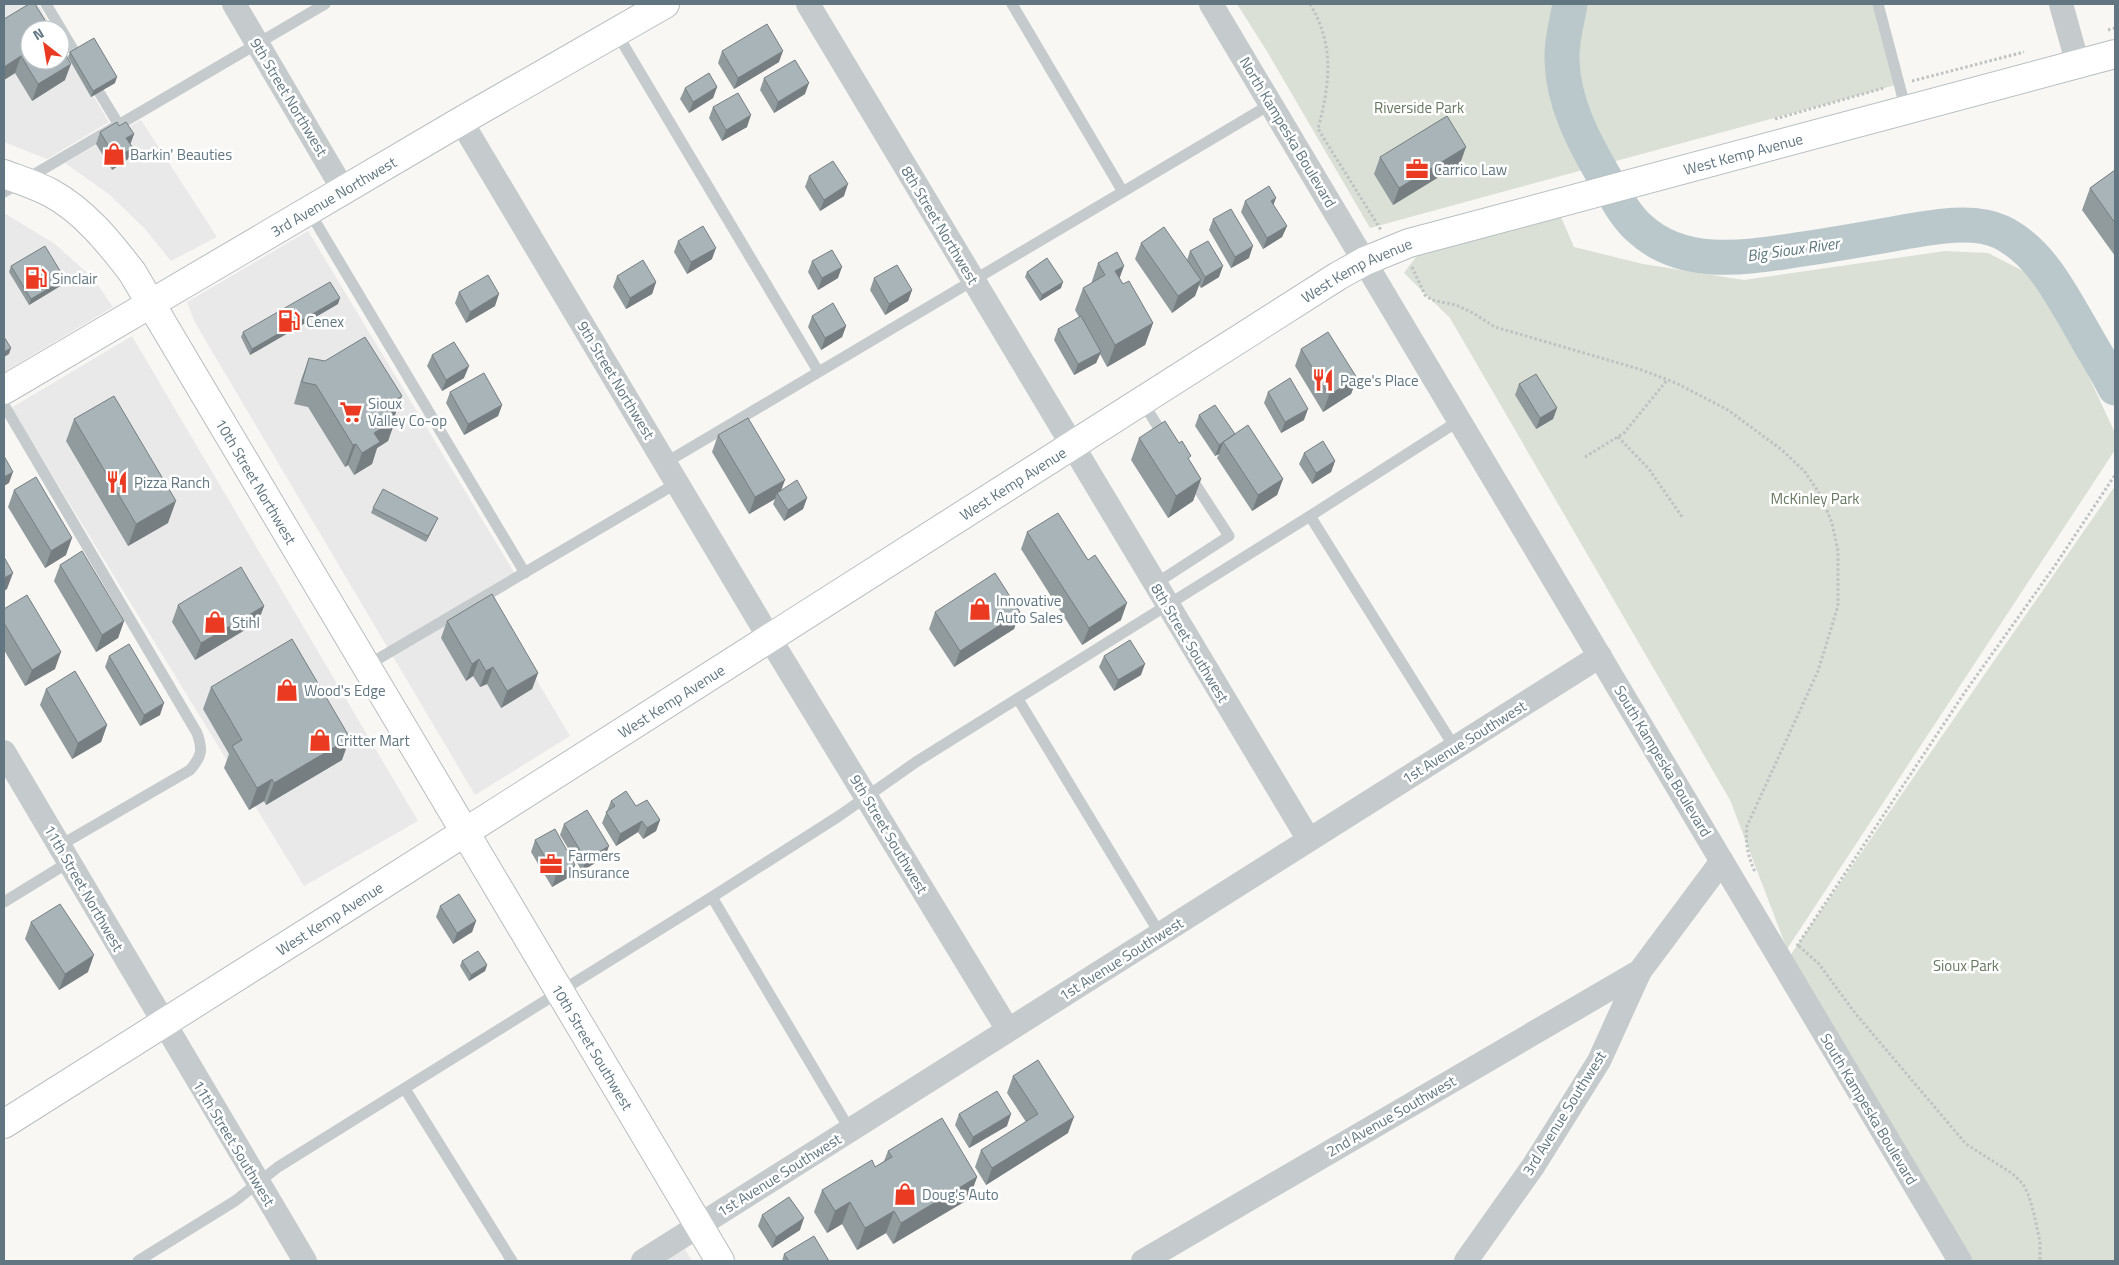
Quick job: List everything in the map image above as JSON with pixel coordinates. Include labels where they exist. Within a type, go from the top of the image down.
[{"type":"main road","name":"3rd Avenue Northwest","points":[[4,390],[461,121],[665,4]]},
{"type":"main road","name":"West Kemp Avenue","points":[[4,1124],[770,639],[1338,276],[1366,261],[1410,244],[1546,206],[2115,54]]},
{"type":"main road","name":"10th Street Northwest","points":[[10,183],[65,202],[100,233],[132,272],[152,302],[465,832]]},
{"type":"main road","name":"10th Street Southwest","points":[[465,832],[720,1261]]},
{"type":"street","name":"9th Street Northwest","points":[[234,4],[344,191]]},
{"type":"street","name":"8th Street Northwest","points":[[808,4],[1072,446]]},
{"type":"street","name":"North Kampeska Boulevard","points":[[1211,4],[1366,261]]},
{"type":"street","points":[[2061,4],[2078,65]]},
{"type":"street","name":"9th Street Northwest","points":[[461,121],[770,639]]},
{"type":"street","name":"South Kampeska Boulevard","points":[[1366,261],[1960,1261]]},
{"type":"street","name":"8th Street Southwest","points":[[1072,446],[1309,840]]},
{"type":"street","name":"9th Street Southwest","points":[[770,639],[1008,1030]]},
{"type":"street","name":"1st Avenue Southwest","points":[[642,1261],[1600,656]]},
{"type":"street","name":"11th Street Northwest","points":[[4,752],[163,1024]]},
{"type":"street","name":"3rd Avenue Southwest","points":[[1466,1261],[1534,1164],[1599,1061],[1640,971],[1722,861]]},
{"type":"street","name":"2nd Avenue Southwest","points":[[1143,1261],[1640,971]]},
{"type":"street","name":"11th Street Southwest","points":[[163,1024],[305,1261]]},
{"type":"lane","points":[[46,4],[119,125]]},
{"type":"lane","points":[[10,183],[119,125],[325,4]]},
{"type":"lane","points":[[1012,4],[1123,192]]},
{"type":"lane","points":[[1878,4],[1906,110]]},
{"type":"lane","points":[[616,32],[818,371]]},
{"type":"lane","points":[[665,462],[1271,104]]},
{"type":"lane","points":[[309,211],[525,573]]},
{"type":"lane","points":[[1142,401],[1173,449]]},
{"type":"lane","points":[[4,404],[197,733],[200,743],[199,760],[190,770],[64,854],[4,902]]},
{"type":"lane","points":[[138,1261],[235,1200],[278,1167],[712,897],[866,797],[916,762],[1460,420]]},
{"type":"lane","points":[[1155,584],[1229,536],[1183,465]]},
{"type":"lane","points":[[366,666],[677,483]]},
{"type":"lane","points":[[1310,516],[1455,748]]},
{"type":"lane","points":[[1018,699],[1160,934]]},
{"type":"lane","points":[[712,897],[850,1130]]},
{"type":"lane","points":[[405,1089],[512,1261]]},
{"type":"path","points":[[1310,4],[1320,20],[1329,56],[1325,102],[1318,129],[1379,227]]},
{"type":"path","points":[[1413,268],[1425,295],[1432,300],[1456,305],[1495,327],[1639,369],[1667,380],[1728,410],[1782,450],[1805,472],[1821,496],[1838,551],[1838,606],[1827,647],[1818,671],[1747,826],[1745,837],[1748,856],[1759,879]]},
{"type":"path","points":[[1585,457],[1624,433],[1667,380]]},
{"type":"path","points":[[1618,437],[1650,469],[1682,517]]},
{"type":"path","points":[[1784,966],[1965,692],[2054,567],[2115,474]]},
{"type":"path","points":[[1791,938],[1819,964],[1855,1013],[1966,1144],[2013,1174],[2023,1184],[2029,1196],[2034,1214],[2040,1242],[2040,1261]]},
{"type":"shaded area","points":[[4,4],[38,4],[47,20],[20,20],[20,70],[70,70],[70,58],[109,122],[47,159],[4,142]]},
{"type":"shaded area","points":[[141,120],[217,237],[171,261],[145,229],[110,195],[65,163]]},
{"type":"shaded area","points":[[4,213],[55,244],[93,278],[113,307],[4,372]]},
{"type":"shaded area","points":[[308,231],[515,574],[484,592],[570,736],[475,795],[194,321],[187,302]]},
{"type":"shaded area","points":[[132,336],[418,821],[304,886],[11,408]]},
{"type":"shaded area","points":[[682,1244],[692,1261],[658,1261]]},
{"type":"green space","name":"Riverside Park","points":[[1237,4],[1878,4],[1899,84],[1370,228],[1268,53]]},
{"type":"green space","name":"McKinley Park","points":[[1561,217],[1574,247],[1643,264],[1744,280],[1945,251],[1988,253],[2029,274],[2050,293],[2115,433],[2115,450],[1787,949],[1730,800],[1450,318],[1404,273],[1418,254]]},
{"type":"green space","name":"Sioux Park","points":[[2115,486],[2115,1261],[1970,1261],[1787,960]]},
{"type":"building","points":[[29,4],[35,4],[45,20],[20,20],[20,57],[4,67],[4,19]]},
{"type":"building","points":[[767,24],[783,51],[738,78],[722,51]]},
{"type":"building","points":[[94,38],[117,77],[93,91],[70,52]]},
{"type":"building","points":[[795,60],[809,83],[778,102],[764,78]]},
{"type":"building","points":[[30,70],[61,70],[38,84]]},
{"type":"building","points":[[709,73],[717,87],[693,102],[685,88]]},
{"type":"building","points":[[738,93],[751,115],[726,130],[713,107]]},
{"type":"building","points":[[1447,116],[1466,147],[1399,188],[1380,157]]},
{"type":"building","points":[[117,122],[119,126],[126,122],[134,134],[126,138],[133,148],[116,158],[100,132]]},
{"type":"building","points":[[833,161],[848,184],[824,200],[809,176]]},
{"type":"building","points":[[2115,170],[2115,223],[2090,188]]},
{"type":"building","points":[[1269,186],[1276,198],[1271,201],[1287,226],[1267,238],[1245,201]]},
{"type":"building","points":[[1231,209],[1253,246],[1235,257],[1213,219]]},
{"type":"building","points":[[703,226],[716,248],[691,262],[678,241]]},
{"type":"building","points":[[1164,227],[1201,280],[1178,296],[1141,243]]},
{"type":"building","points":[[1208,241],[1223,266],[1205,277],[1190,251]]},
{"type":"building","name":"Sinclair","points":[[45,246],[65,279],[31,299],[11,266]]},
{"type":"building","points":[[832,250],[842,267],[822,278],[812,261]]},
{"type":"building","points":[[1117,252],[1124,266],[1115,271],[1123,284],[1129,281],[1153,323],[1115,345],[1083,288],[1105,275],[1098,263]]},
{"type":"building","points":[[1047,258],[1063,282],[1042,295],[1027,272]]},
{"type":"building","points":[[643,260],[656,282],[630,298],[617,276]]},
{"type":"building","points":[[897,265],[912,290],[889,304],[874,278]]},
{"type":"building","points":[[488,275],[499,294],[470,312],[459,292]]},
{"type":"building","name":"Cenex","points":[[330,282],[340,298],[252,349],[243,332]]},
{"type":"building","points":[[833,303],[846,326],[825,338],[812,316]]},
{"type":"building","points":[[1081,316],[1101,352],[1078,364],[1058,329]]},
{"type":"building","points":[[1328,332],[1357,378],[1329,395],[1301,349]]},
{"type":"building","points":[[4,337],[11,348],[4,352]]},
{"type":"building","name":"Sioux Valley Co-op","points":[[365,337],[402,396],[388,405],[396,419],[374,433],[380,442],[362,453],[356,444],[353,445],[316,385],[302,382],[309,358],[325,361]]},
{"type":"building","points":[[454,342],[469,366],[446,380],[432,355]]},
{"type":"building","points":[[484,373],[502,405],[468,424],[450,392]]},
{"type":"building","points":[[1536,374],[1557,408],[1540,418],[1519,384]]},
{"type":"building","points":[[1290,378],[1308,409],[1285,422],[1268,392]]},
{"type":"building","points":[[114,396],[176,501],[136,524],[74,419]]},
{"type":"building","points":[[1215,405],[1235,434],[1219,445],[1199,415]]},
{"type":"building","points":[[748,418],[785,480],[755,497],[718,435]]},
{"type":"building","points":[[1165,421],[1179,443],[1182,441],[1191,456],[1188,458],[1201,479],[1176,496],[1139,438]]},
{"type":"building","points":[[1248,425],[1283,479],[1258,495],[1223,442]]},
{"type":"building","points":[[1323,441],[1335,461],[1316,473],[1304,453]]},
{"type":"building","points":[[4,456],[13,472],[4,477]]},
{"type":"building","points":[[36,477],[72,538],[51,551],[14,490]]},
{"type":"building","points":[[797,480],[807,498],[788,510],[777,493]]},
{"type":"building","points":[[383,489],[438,518],[428,536],[373,508]]},
{"type":"building","points":[[1058,513],[1088,560],[1095,555],[1127,603],[1089,628],[1027,532]]},
{"type":"building","points":[[82,551],[124,621],[102,635],[60,565]]},
{"type":"building","points":[[4,557],[13,573],[4,578]]},
{"type":"building","name":"Stihl","points":[[241,567],[264,606],[201,643],[178,605]]},
{"type":"building","name":"Innovative Auto Sales","points":[[995,573],[1020,612],[960,651],[935,612]]},
{"type":"building","points":[[492,594],[538,673],[507,691],[493,667],[486,671],[479,659],[472,664],[447,621]]},
{"type":"building","points":[[27,595],[61,652],[32,670],[4,623],[4,609]]},
{"type":"building","points":[[292,639],[350,738],[274,783],[272,779],[257,788],[232,746],[242,740],[211,687]]},
{"type":"building","points":[[1130,640],[1145,664],[1118,680],[1104,656]]},
{"type":"building","points":[[129,644],[164,703],[144,715],[109,656]]},
{"type":"building","points":[[75,671],[107,725],[78,743],[46,689]]},
{"type":"building","points":[[626,791],[636,806],[647,800],[660,820],[647,828],[642,821],[620,834],[606,812],[615,806],[611,801]]},
{"type":"building","points":[[587,810],[609,846],[586,860],[564,824]]},
{"type":"building","points":[[555,829],[575,865],[556,876],[535,840]]},
{"type":"building","points":[[459,894],[476,921],[457,933],[440,906]]},
{"type":"building","points":[[60,904],[94,955],[65,974],[31,922]]},
{"type":"building","points":[[478,951],[487,965],[471,975],[462,961]]},
{"type":"building","points":[[1038,1060],[1074,1117],[992,1168],[981,1150],[1038,1114],[1013,1076]]},
{"type":"building","points":[[997,1091],[1011,1114],[973,1137],[959,1114]]},
{"type":"building","name":"Doug's Auto","points":[[942,1118],[977,1177],[901,1223],[894,1211],[865,1228],[850,1202],[835,1211],[822,1190],[872,1160],[875,1167],[892,1157],[888,1151]]},
{"type":"building","points":[[789,1197],[804,1218],[776,1237],[762,1215]]},
{"type":"building","points":[[814,1236],[829,1261],[789,1261],[784,1254]]},
{"type":"waterway","name":"Big Sioux River","points":[[1570,4],[1563,39],[1563,76],[1576,122],[1620,205],[1639,228],[1657,241],[1676,250],[1696,255],[1739,257],[1816,247],[1940,226],[1966,225],[1990,228],[2001,232],[2015,241],[2040,264],[2060,291],[2115,388]]},
{"type":"place","name":"Barkin' Beauties","points":[[114,154]]},
{"type":"place","name":"Carrico Law","points":[[1417,169]]},
{"type":"place","name":"Sinclair","points":[[36,278]]},
{"type":"place","name":"Cenex","points":[[289,321]]},
{"type":"place","name":"Page's Place","points":[[1323,380]]},
{"type":"place","name":"Sioux Valley Co-op","points":[[351,412]]},
{"type":"place","name":"Pizza Ranch","points":[[117,482]]},
{"type":"place","name":"Innovative Auto Sales","points":[[980,609]]},
{"type":"place","name":"Stihl","points":[[215,622]]},
{"type":"place","name":"Wood's Edge","points":[[287,690]]},
{"type":"place","name":"Critter Mart","points":[[320,740]]},
{"type":"place","name":"Farmers Insurance","points":[[551,864]]},
{"type":"place","name":"Doug's Auto","points":[[905,1194]]}]
